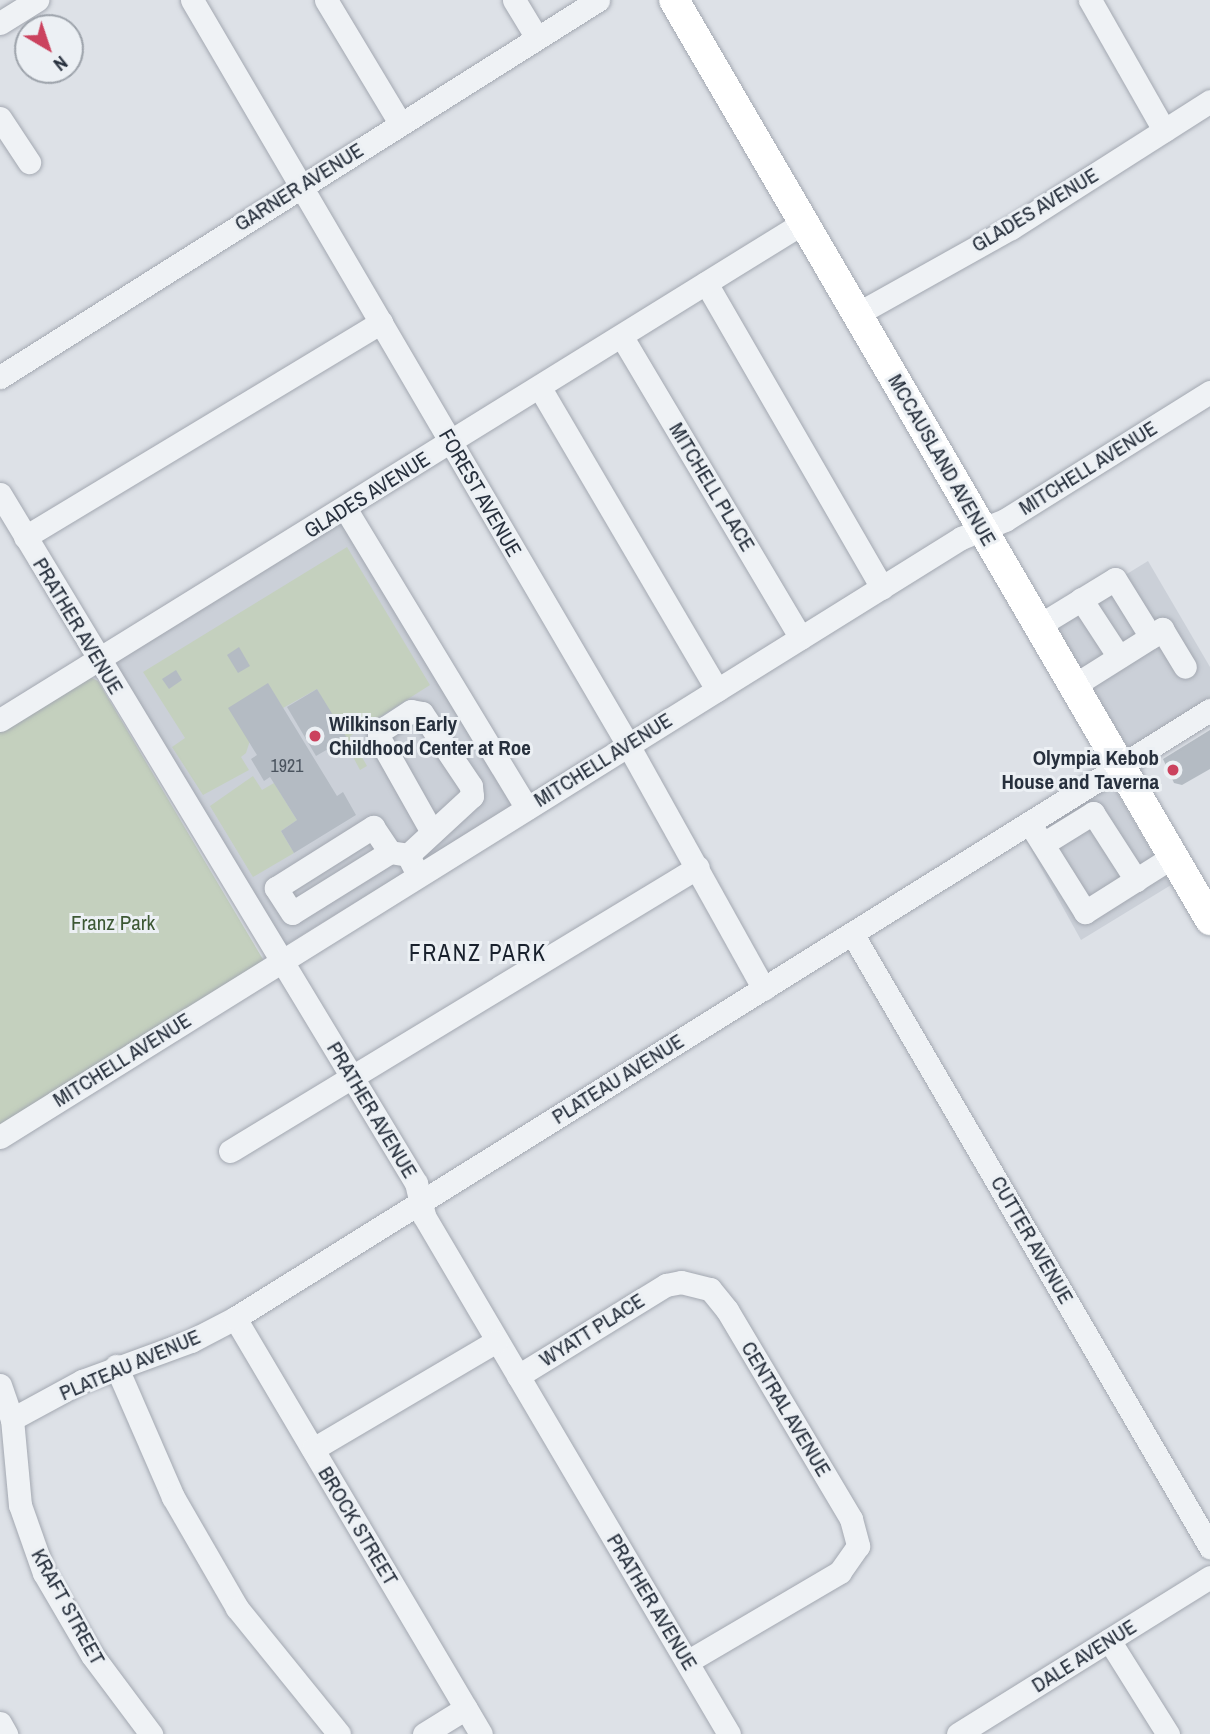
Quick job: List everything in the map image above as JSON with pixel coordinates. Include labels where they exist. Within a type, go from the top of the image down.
[{"type":"main road","name":"MCCAUSLAND AVENUE","points":[[674,0],[1210,920]]},
{"type":"street","points":[[6,13],[37,0]]},
{"type":"street","name":"FOREST AVENUE","points":[[192,0],[627,744],[764,989]]},
{"type":"street","points":[[326,0],[400,123]]},
{"type":"street","points":[[514,0],[537,38]]},
{"type":"street","name":"GARNER AVENUE","points":[[0,377],[598,0]]},
{"type":"street","points":[[1090,0],[1164,130]]},
{"type":"street","name":"GLADES AVENUE","points":[[857,314],[1011,228],[1210,101]]},
{"type":"street","points":[[0,118],[29,162]]},
{"type":"street","name":"GLADES AVENUE","points":[[0,720],[540,388],[804,222]]},
{"type":"street","points":[[706,283],[882,588]]},
{"type":"street","points":[[25,537],[381,322]]},
{"type":"street","name":"MITCHELL PLACE","points":[[622,337],[801,638]]},
{"type":"street","points":[[540,388],[717,690]]},
{"type":"street","name":"MITCHELL AVENUE","points":[[0,1137],[282,960],[405,861],[527,808],[882,588],[982,529],[1005,520],[1210,392]]},
{"type":"street","name":"PRATHER AVENUE","points":[[0,494],[97,661],[416,1183],[424,1216],[729,1734]]},
{"type":"street","points":[[345,508],[527,808]]},
{"type":"street","points":[[1038,626],[1115,579],[1151,637]]},
{"type":"street","points":[[1081,599],[1119,657]]},
{"type":"street","points":[[1073,686],[1162,629],[1185,667]]},
{"type":"street","name":"PLATEAU AVENUE","points":[[12,1419],[116,1366],[191,1341],[235,1318],[1210,710]]},
{"type":"street","points":[[405,861],[373,828],[276,888],[292,913],[405,861],[472,796],[471,786],[422,713],[411,711],[379,732],[379,738],[432,832]]},
{"type":"street","points":[[1043,844],[1093,813],[1136,880]]},
{"type":"street","points":[[1030,824],[1085,912],[1172,857]]},
{"type":"street","points":[[230,1151],[698,867]]},
{"type":"street","name":"CUTTER AVENUE","points":[[853,935],[1210,1547]]},
{"type":"street","name":"CENTRAL AVENUE","points":[[666,1285],[681,1282],[710,1289],[734,1322],[857,1532],[858,1546],[840,1572],[688,1661]]},
{"type":"street","name":"WYATT PLACE","points":[[518,1376],[666,1285]]},
{"type":"street","name":"BROCK STREET","points":[[235,1318],[481,1734]]},
{"type":"street","points":[[313,1449],[496,1341]]},
{"type":"street","points":[[116,1366],[173,1497],[237,1608],[339,1734]]},
{"type":"street","name":"KRAFT STREET","points":[[0,1385],[12,1419],[20,1505],[44,1573],[105,1674],[151,1734]]},
{"type":"street","name":"DALE AVENUE","points":[[958,1734],[1210,1577]]},
{"type":"street","points":[[1109,1640],[1168,1734]]},
{"type":"street","points":[[424,1734],[466,1709]]},
{"type":"street","points":[[0,1723],[6,1734]]},
{"type":"shaded area","name":"Wilkinson Early Childhood Center at Roe","points":[[345,520],[517,804],[284,946],[112,669],[115,661]]},
{"type":"shaded area","points":[[1148,561],[1210,667],[1210,702],[1129,749],[1050,621]]},
{"type":"shaded area","points":[[1112,784],[1171,885],[1081,940],[1024,837]]},
{"type":"green space","points":[[347,547],[430,685],[350,736],[367,766],[360,770],[317,689],[283,708],[268,684],[246,753],[241,757],[249,770],[203,795],[172,747],[185,738],[143,672]]},
{"type":"green space","name":"Franz Park","points":[[88,676],[98,681],[264,961],[0,1125],[0,730]]},
{"type":"green space","points":[[253,776],[262,790],[274,783],[297,820],[281,831],[294,853],[253,877],[210,806]]},
{"type":"building","points":[[239,647],[250,666],[238,673],[227,655]]},
{"type":"building","points":[[176,670],[182,680],[169,689],[162,679]]},
{"type":"building","name":"Wilkinson Early Childhood Center at Roe","points":[[268,683],[337,796],[343,792],[356,815],[294,853],[281,831],[297,820],[270,777],[264,781],[251,759],[257,755],[228,708]]},
{"type":"building","points":[[317,689],[347,738],[316,756],[287,707]]},
{"type":"building","points":[[1210,730],[1210,769],[1182,785],[1174,783],[1163,759]]},
{"type":"place","name":"Wilkinson Early Childhood Center at Roe","points":[[315,736]]},
{"type":"place","name":"Olympia Kebob House and Taverna","points":[[1173,770]]},
{"type":"district","name":"FRANZ PARK","points":[[478,953]]}]
